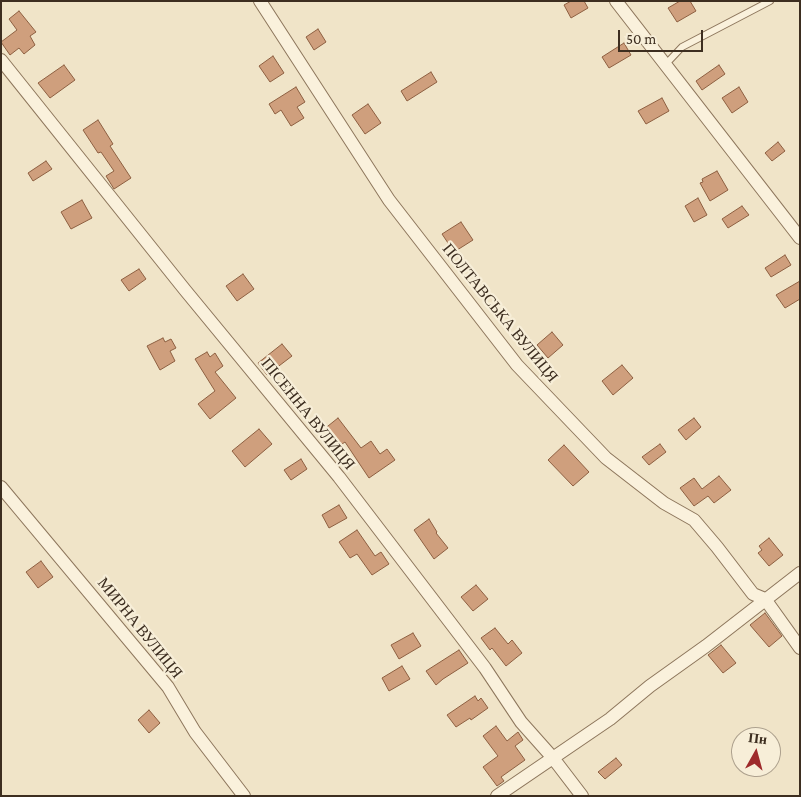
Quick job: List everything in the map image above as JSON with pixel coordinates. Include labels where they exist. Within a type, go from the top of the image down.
[{"type":"street","name":"ПОЛТАВСЬКА ВУЛИЦЯ","points":[[260,1],[389,200],[517,365],[606,458],[656,497],[694,520],[753,594],[765,599],[800,648]]},
{"type":"street","points":[[616,1],[800,238]]},
{"type":"street","name":"ПІСЕННА ВУЛИЦЯ","points":[[1,60],[179,282],[339,477],[485,668],[521,722],[553,758],[582,796]]},
{"type":"street","name":"МИРНА ВУЛИЦЯ","points":[[1,487],[168,687],[195,732],[244,796]]},
{"type":"street","points":[[497,796],[610,719],[650,686],[706,646],[800,573]]},
{"type":"lane","points":[[665,64],[682,47],[770,1]]},
{"type":"building","points":[[571,1],[584,1],[588,8],[571,18],[564,5]]},
{"type":"building","points":[[680,1],[690,1],[696,11],[677,22],[668,8]]},
{"type":"building","points":[[19,11],[36,32],[30,36],[35,45],[24,54],[19,48],[10,55],[1,42],[17,30],[9,19]]},
{"type":"building","points":[[318,29],[326,42],[314,50],[306,37]]},
{"type":"building","points":[[624,43],[631,55],[609,68],[602,57]]},
{"type":"building","points":[[273,56],[284,73],[270,82],[259,66]]},
{"type":"building","points":[[64,65],[75,80],[50,98],[38,83]]},
{"type":"building","points":[[719,65],[725,74],[702,90],[696,81]]},
{"type":"building","points":[[431,72],[437,82],[407,101],[401,91]]},
{"type":"building","points":[[296,87],[305,102],[297,107],[304,118],[291,126],[281,110],[275,114],[269,104]]},
{"type":"building","points":[[739,87],[748,102],[732,113],[722,98]]},
{"type":"building","points":[[662,98],[669,111],[646,124],[638,111]]},
{"type":"building","points":[[368,104],[381,123],[365,134],[352,115]]},
{"type":"building","points":[[98,120],[113,144],[110,146],[131,178],[114,189],[106,176],[114,171],[101,152],[98,153],[83,130]]},
{"type":"building","points":[[778,142],[785,151],[772,161],[765,153]]},
{"type":"building","points":[[46,161],[52,169],[33,181],[28,173]]},
{"type":"building","points":[[717,171],[728,190],[710,201],[700,183],[703,182],[702,179]]},
{"type":"building","points":[[698,198],[707,215],[694,222],[685,206]]},
{"type":"building","points":[[82,200],[92,218],[71,229],[61,212]]},
{"type":"building","points":[[742,206],[749,215],[728,228],[722,219]]},
{"type":"building","points":[[461,222],[473,240],[454,252],[442,234]]},
{"type":"building","points":[[785,255],[791,265],[771,277],[765,268]]},
{"type":"building","points":[[139,269],[146,279],[129,291],[121,280]]},
{"type":"building","points":[[243,274],[254,289],[237,301],[226,286]]},
{"type":"building","points":[[800,281],[800,299],[785,308],[776,295]]},
{"type":"building","points":[[552,332],[563,345],[548,358],[537,345]]},
{"type":"building","points":[[163,338],[165,342],[171,339],[176,348],[170,351],[175,361],[160,370],[147,346]]},
{"type":"building","points":[[282,344],[292,356],[267,375],[258,363]]},
{"type":"building","points":[[207,352],[210,357],[215,353],[223,366],[215,372],[236,398],[210,419],[198,404],[215,391],[195,359]]},
{"type":"building","points":[[622,365],[633,378],[613,395],[602,381]]},
{"type":"building","points":[[338,418],[361,448],[371,441],[380,454],[387,449],[395,460],[369,478],[345,442],[336,448],[323,430]]},
{"type":"building","points":[[694,418],[701,427],[686,440],[678,430]]},
{"type":"building","points":[[259,429],[272,444],[245,467],[232,451]]},
{"type":"building","points":[[660,444],[666,452],[649,465],[642,457]]},
{"type":"building","points":[[564,445],[589,472],[573,486],[548,460]]},
{"type":"building","points":[[301,459],[307,469],[291,480],[284,470]]},
{"type":"building","points":[[719,476],[731,490],[714,503],[708,496],[694,506],[680,488],[694,478],[702,489]]},
{"type":"building","points":[[339,505],[347,518],[329,528],[322,515]]},
{"type":"building","points":[[429,519],[436,533],[448,548],[434,559],[414,530]]},
{"type":"building","points":[[357,530],[375,556],[381,552],[389,564],[372,575],[357,554],[350,558],[339,542]]},
{"type":"building","points":[[769,538],[783,555],[769,566],[758,553],[762,550],[759,546]]},
{"type":"building","points":[[41,561],[53,577],[38,588],[26,572]]},
{"type":"building","points":[[476,585],[488,599],[473,611],[461,597]]},
{"type":"building","points":[[765,613],[782,636],[769,647],[750,625]]},
{"type":"building","points":[[495,628],[508,644],[512,640],[522,653],[506,666],[492,648],[490,650],[481,638]]},
{"type":"building","points":[[413,633],[421,646],[399,659],[391,645]]},
{"type":"building","points":[[721,645],[736,663],[723,673],[708,655]]},
{"type":"building","points":[[459,650],[468,663],[436,685],[426,671]]},
{"type":"building","points":[[402,666],[410,679],[389,691],[382,678]]},
{"type":"building","points":[[475,696],[478,701],[481,698],[488,708],[471,720],[470,718],[456,727],[447,715]]},
{"type":"building","points":[[149,710],[160,723],[149,733],[138,720]]},
{"type":"building","points":[[496,726],[507,741],[518,732],[523,740],[515,746],[525,760],[501,777],[504,781],[497,786],[483,767],[498,756],[483,736]]},
{"type":"building","points":[[616,758],[622,765],[605,779],[598,772]]}]
